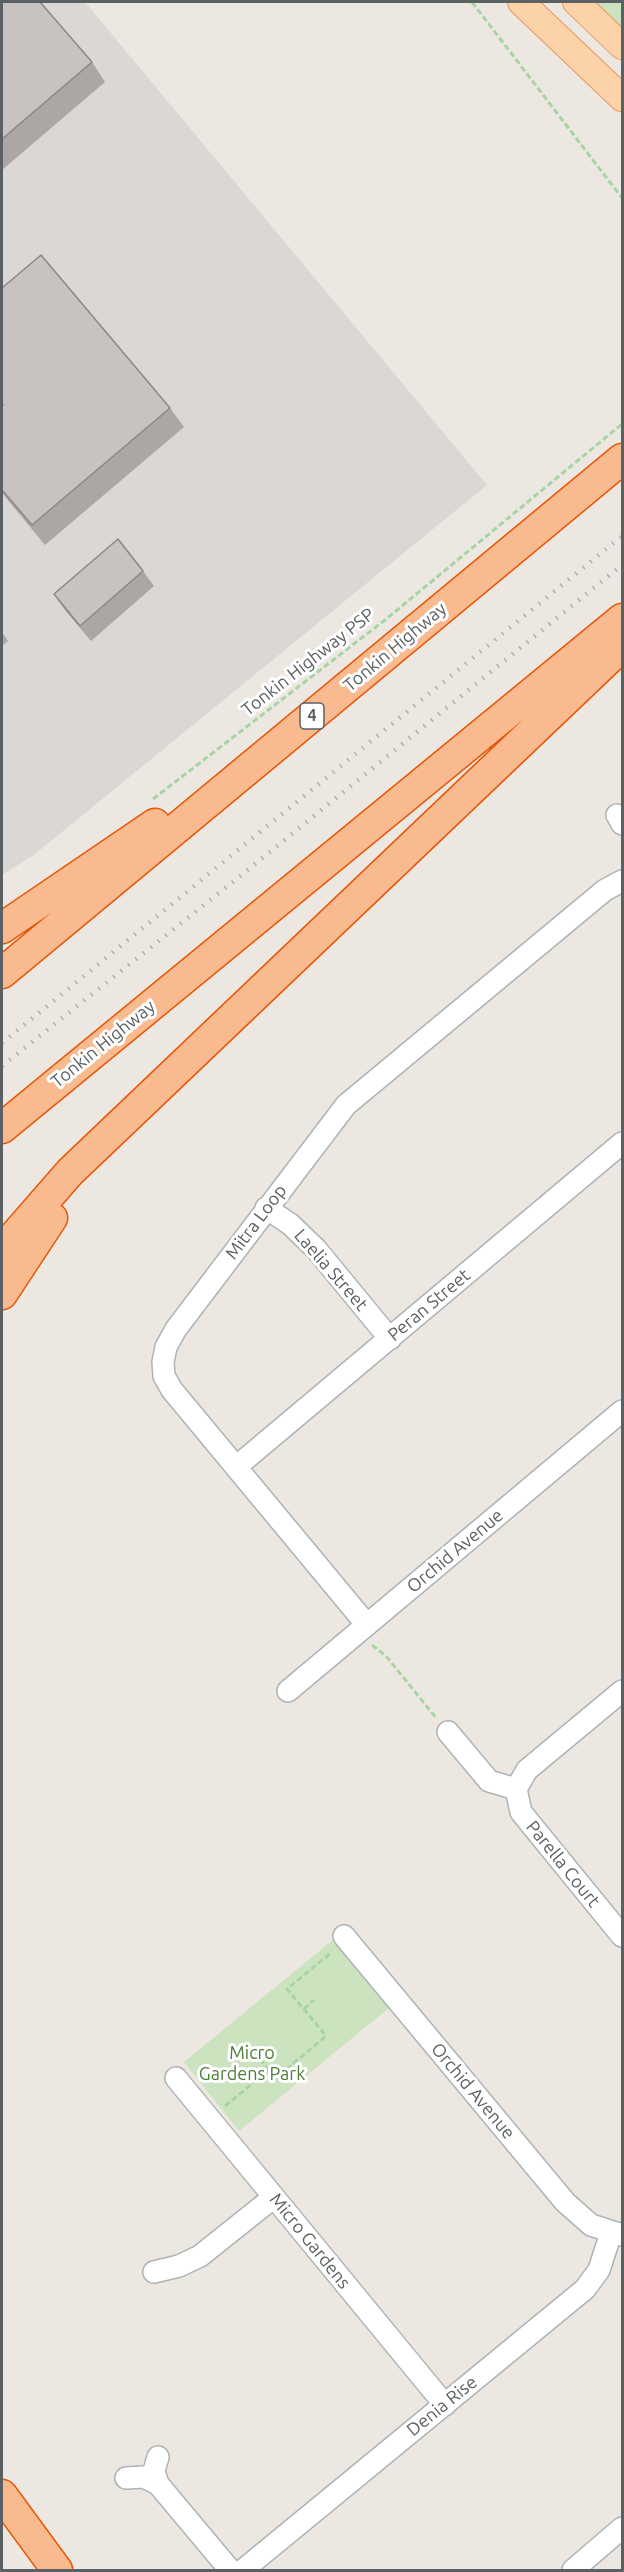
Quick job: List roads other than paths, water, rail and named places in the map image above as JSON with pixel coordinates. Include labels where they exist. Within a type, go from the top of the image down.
[{"type":"highway","points":[[2,928],[171,813],[622,457]]},
{"type":"highway","name":"Tonkin Highway","points":[[2,973],[622,457]]},
{"type":"highway","name":"Tonkin Highway","points":[[2,1128],[622,619]]},
{"type":"highway","points":[[2,1250],[70,1172],[622,646]]},
{"type":"highway","points":[[2,1294],[69,1193],[163,1084]]},
{"type":"highway","points":[[2,2495],[57,2571]]},
{"type":"main road","points":[[521,2],[622,98]]},
{"type":"main road","points":[[576,2],[622,46]]},
{"type":"street","name":"Mitra Loop","points":[[362,1630],[236,1467],[172,1390],[164,1376],[163,1362],[166,1347],[176,1329],[346,1104],[605,890],[622,881]]},
{"type":"street","name":"Peran Street","points":[[236,1467],[622,1143]]},
{"type":"street","name":"Laelia Street","points":[[266,1208],[290,1224],[316,1249],[390,1339]]},
{"type":"street","name":"Orchid Avenue","points":[[288,1691],[622,1411]]},
{"type":"street","points":[[448,1731],[489,1781],[516,1789],[527,1770],[622,1691]]},
{"type":"street","name":"Parella Court","points":[[516,1789],[521,1812],[622,1936]]},
{"type":"street","name":"Orchid Avenue","points":[[346,1938],[565,2202],[591,2225],[617,2234]]},
{"type":"street","name":"Micro Gardens","points":[[176,2078],[444,2405]]},
{"type":"street","points":[[154,2272],[179,2266],[200,2256],[274,2197]]},
{"type":"street","name":"Denia Rise","points":[[243,2571],[585,2289],[600,2270],[617,2234]]},
{"type":"street","points":[[158,2457],[154,2471],[159,2484],[230,2571]]},
{"type":"street","points":[[126,2478],[144,2477],[159,2484]]},
{"type":"street","points":[[573,2571],[622,2528]]},
{"type":"railway","points":[[2,1043],[622,536]]},
{"type":"railway","points":[[2,1066],[244,873],[622,565]]},
{"type":"park label","name":"Micro Gardens Park","points":[[252,2063]]}]
